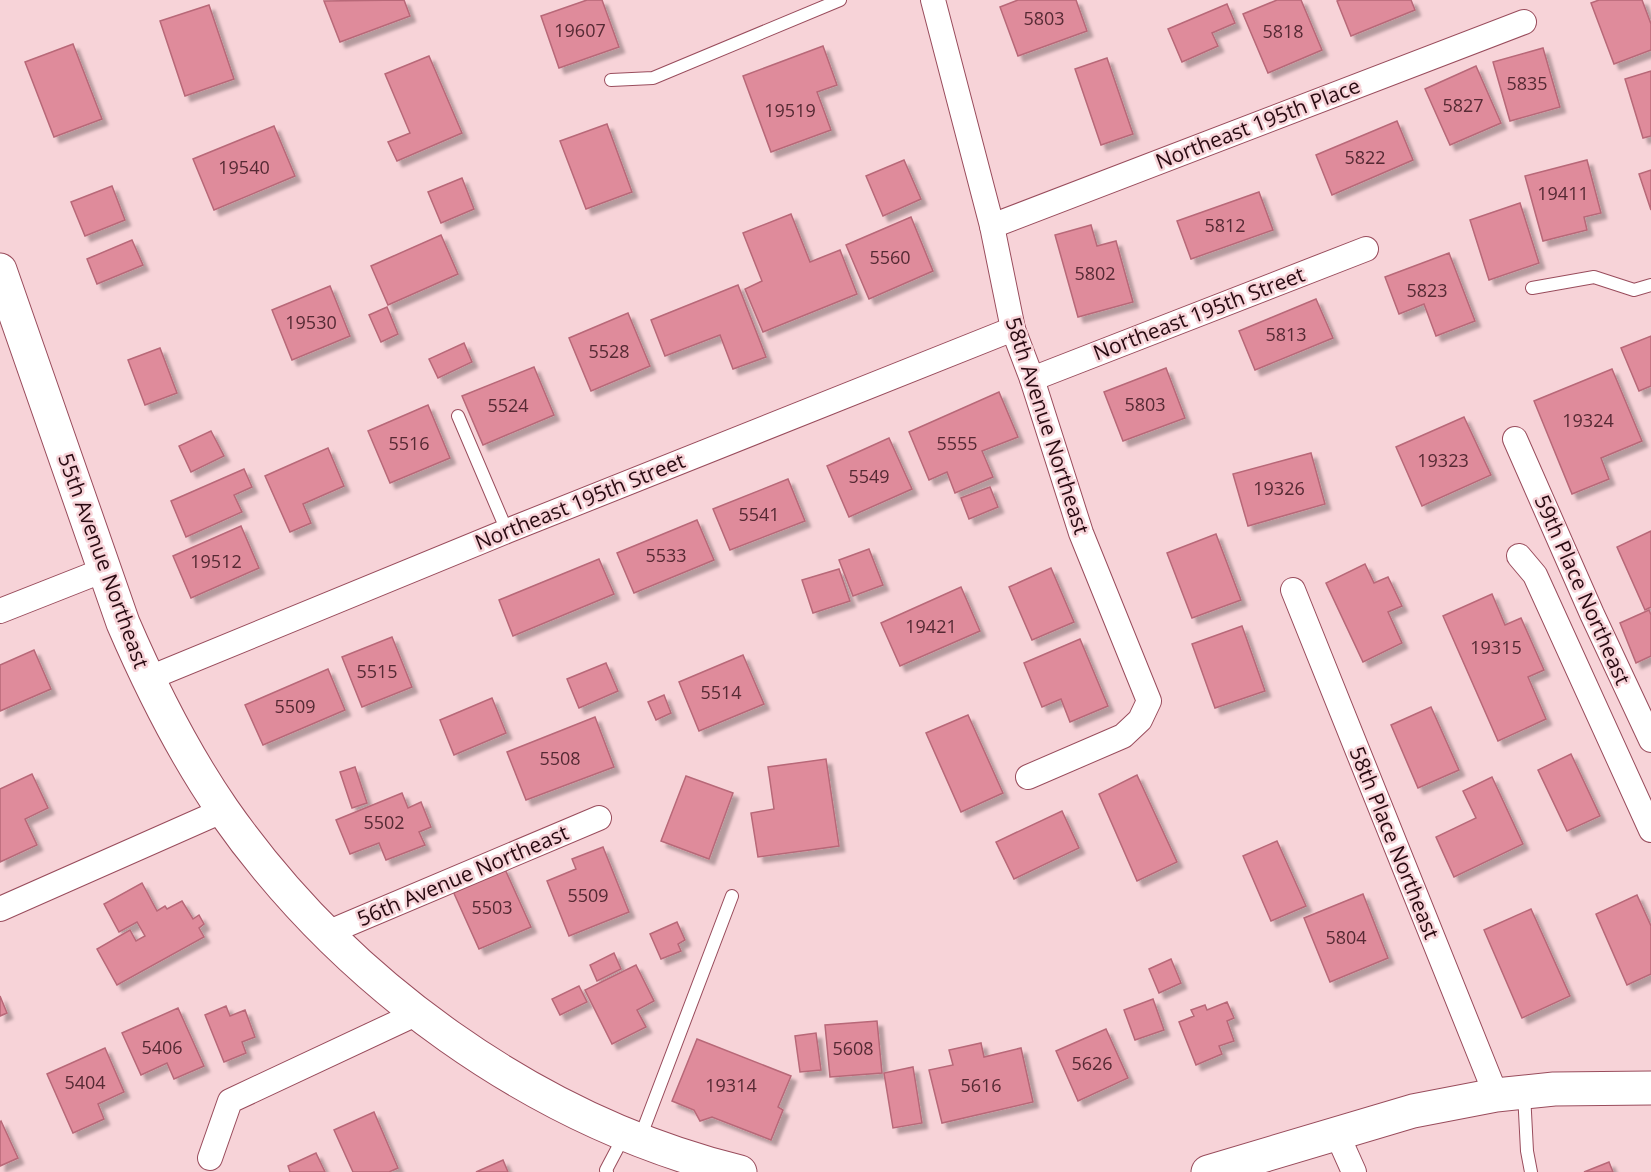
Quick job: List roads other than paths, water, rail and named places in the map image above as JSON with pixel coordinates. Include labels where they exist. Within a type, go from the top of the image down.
[{"type":"main road","name":"55th Avenue Northeast","points":[[0,270],[10,331],[123,623],[147,679],[181,744],[224,810],[273,875],[327,933],[370,974],[469,1050],[524,1084],[577,1111],[633,1136],[740,1172]]},
{"type":"main road","points":[[1208,1172],[1413,1111],[1510,1094],[1554,1089],[1651,1088]]},
{"type":"street","name":"58th Avenue Northeast","points":[[933,0],[992,226],[1013,329],[1032,379],[1081,533],[1149,701],[1140,720],[1124,736],[1028,777]]},
{"type":"street","name":"Northeast 195th Place","points":[[992,226],[1524,22]]},
{"type":"street","name":"Northeast 195th Street","points":[[1032,379],[1366,249]]},
{"type":"street","name":"Northeast 195th Street","points":[[147,679],[507,531],[1013,329]]},
{"type":"street","name":"59th Place Northeast","points":[[1515,439],[1592,614],[1651,740]]},
{"type":"street","name":"59th Place Northeast","points":[[1519,556],[1535,575],[1651,830]]},
{"type":"street","points":[[0,611],[104,570]]},
{"type":"street","name":"58th Place Northeast","points":[[1293,590],[1510,1094]]},
{"type":"street","points":[[0,909],[224,810]]},
{"type":"street","name":"56th Avenue Northeast","points":[[327,933],[599,818]]},
{"type":"street","points":[[210,1158],[230,1101],[418,1013]]},
{"type":"street","points":[[1337,1134],[1354,1172]]},
{"type":"lane","points":[[611,80],[653,78],[840,0]]},
{"type":"lane","points":[[1532,288],[1594,277],[1634,290],[1651,285]]},
{"type":"lane","points":[[458,416],[507,531]]},
{"type":"lane","points":[[603,1171],[633,1136],[732,896]]},
{"type":"lane","points":[[1510,1094],[1531,1172]]}]
